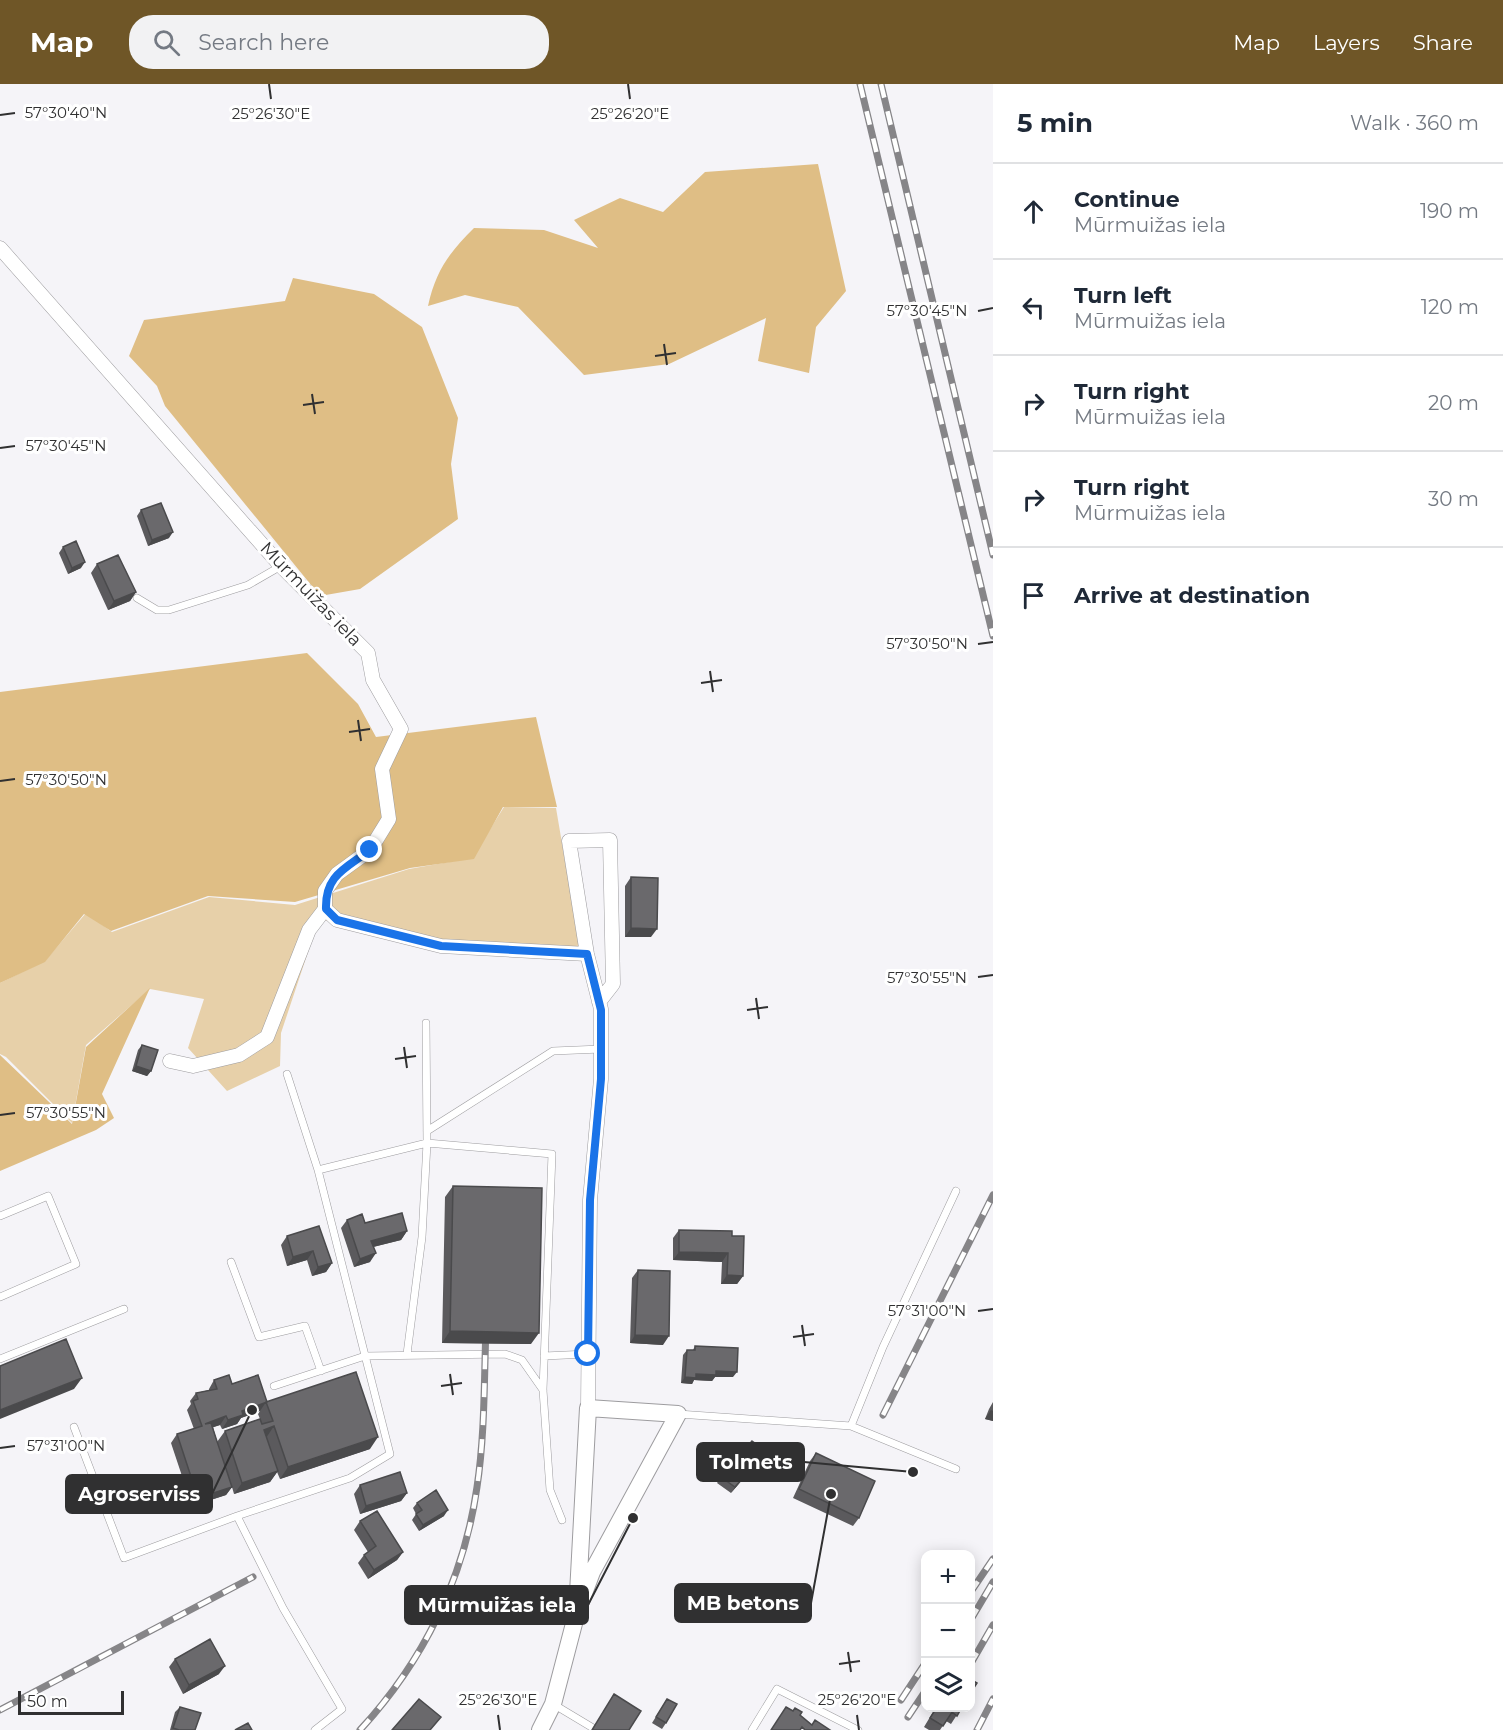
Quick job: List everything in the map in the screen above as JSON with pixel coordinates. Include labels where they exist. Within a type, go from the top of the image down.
[{"type":"street","name":"Mūrmuižas iela","points":[[0,248],[281,566],[368,653],[374,680],[401,729],[382,770],[388,819],[370,850],[338,874],[325,891],[326,909]]},
{"type":"street","points":[[577,1612],[588,1408],[590,1200],[601,1079],[601,1049],[599,1002],[587,954],[569,841],[610,840],[613,984],[599,1002]]},
{"type":"street","points":[[170,1061],[194,1066],[239,1054],[267,1037],[309,930],[326,909],[337,920],[441,946],[587,954]]},
{"type":"street","points":[[540,1730],[553,1704],[577,1612],[592,1572],[678,1414],[588,1408]]},
{"type":"lane","points":[[137,598],[157,610],[169,610],[248,585],[281,566]]},
{"type":"lane","points":[[407,1354],[422,1237],[427,1143],[426,1023]]},
{"type":"lane","points":[[427,1131],[553,1052],[601,1049]]},
{"type":"lane","points":[[74,1427],[124,1558],[237,1516],[350,1478],[390,1454],[318,1170],[287,1074]]},
{"type":"lane","points":[[318,1170],[427,1143],[552,1154],[543,1390],[550,1490],[562,1520]]},
{"type":"lane","points":[[851,1426],[883,1347],[956,1191]]},
{"type":"lane","points":[[0,1216],[48,1196],[76,1264],[0,1297]]},
{"type":"lane","points":[[231,1262],[259,1337],[305,1326],[321,1371]]},
{"type":"lane","points":[[0,1359],[124,1309]]},
{"type":"lane","points":[[274,1386],[365,1356],[505,1354],[522,1360],[543,1390]]},
{"type":"lane","points":[[544,1356],[588,1354]]},
{"type":"lane","points":[[678,1414],[851,1426],[956,1469]]},
{"type":"lane","points":[[237,1516],[283,1608],[342,1709],[315,1730]]},
{"type":"lane","points":[[752,1730],[777,1689],[858,1730]]},
{"type":"lane","points":[[553,1704],[593,1728]]},
{"type":"shaded area","points":[[818,164],[846,291],[816,327],[809,373],[758,361],[766,318],[669,364],[584,375],[518,307],[465,295],[428,306],[439,272],[457,246],[474,228],[544,230],[598,248],[574,220],[620,198],[663,212],[705,172]]},
{"type":"shaded area","points":[[293,278],[374,294],[422,327],[458,418],[451,464],[458,519],[360,589],[320,596],[165,406],[157,386],[129,356],[144,320],[285,301]]},
{"type":"shaded area","points":[[307,653],[358,704],[376,737],[536,717],[557,807],[503,807],[474,859],[410,868],[295,902],[208,896],[111,931],[84,914],[45,962],[0,983],[0,692]]},
{"type":"shaded area","points":[[504,807],[556,808],[580,949],[451,945],[319,919],[281,1033],[280,1066],[227,1091],[188,1048],[204,999],[150,989],[86,1045],[72,1123],[6,1057],[0,1054],[0,983],[45,961],[86,913],[112,932],[209,897],[295,905],[409,869],[472,858]]},
{"type":"shaded area","points":[[150,988],[102,1094],[114,1118],[96,1130],[0,1171],[0,1055],[72,1124],[86,1047]]},
{"type":"building","points":[[161,503],[173,532],[152,540],[141,510]]},
{"type":"building","points":[[76,541],[85,562],[72,568],[63,547]]},
{"type":"building","points":[[118,555],[136,592],[114,601],[97,564]]},
{"type":"building","points":[[631,877],[658,878],[657,929],[631,928]]},
{"type":"building","points":[[142,1045],[158,1050],[151,1071],[136,1066]]},
{"type":"building","points":[[453,1186],[542,1188],[539,1333],[450,1331]]},
{"type":"building","points":[[402,1213],[407,1231],[371,1241],[376,1253],[360,1259],[347,1220],[362,1214],[365,1223]]},
{"type":"building","points":[[319,1226],[332,1263],[318,1267],[313,1251],[293,1257],[287,1236]]},
{"type":"building","points":[[679,1230],[732,1231],[732,1236],[744,1236],[743,1276],[727,1275],[728,1253],[679,1252]]},
{"type":"building","points":[[638,1270],[670,1271],[669,1336],[635,1335]]},
{"type":"building","points":[[66,1339],[82,1378],[0,1410],[0,1366]]},
{"type":"building","points":[[695,1346],[738,1348],[737,1372],[716,1371],[716,1375],[696,1374],[696,1378],[685,1377],[687,1350],[695,1350]]},
{"type":"building","points":[[356,1372],[378,1437],[288,1467],[274,1426],[264,1430],[278,1471],[242,1483],[225,1431],[260,1419],[262,1424],[273,1421],[266,1402]]},
{"type":"building","points":[[229,1375],[232,1384],[258,1375],[267,1402],[242,1411],[243,1415],[228,1420],[226,1416],[205,1424],[211,1423],[232,1487],[198,1498],[177,1434],[202,1426],[193,1401],[198,1399],[196,1393],[217,1389],[214,1380]]},
{"type":"building","points":[[752,1441],[766,1451],[735,1487],[721,1477]]},
{"type":"building","points":[[816,1453],[875,1481],[859,1518],[799,1489]]},
{"type":"building","points":[[400,1472],[407,1493],[366,1506],[360,1485]]},
{"type":"building","points":[[436,1490],[448,1510],[423,1525],[416,1514],[422,1510],[417,1503]]},
{"type":"building","points":[[377,1511],[403,1552],[374,1570],[364,1555],[376,1546],[360,1521]]},
{"type":"building","points":[[210,1639],[225,1666],[189,1685],[175,1659]]},
{"type":"building","points":[[614,1694],[641,1711],[629,1730],[592,1730]]},
{"type":"building","points":[[419,1699],[441,1717],[430,1730],[392,1730]]},
{"type":"building","points":[[667,1699],[677,1704],[666,1723],[656,1717]]},
{"type":"building","points":[[180,1707],[201,1713],[195,1730],[173,1728]]},
{"type":"building","points":[[786,1707],[802,1712],[800,1715],[812,1725],[815,1720],[830,1730],[805,1730],[802,1727],[800,1730],[771,1730]]},
{"type":"building","points":[[934,1712],[952,1712],[943,1726],[930,1718]]},
{"type":"building","points":[[248,1723],[252,1730],[235,1730]]},
{"type":"railway","points":[[860,84],[993,636]]},
{"type":"railway","points":[[881,84],[993,555]]},
{"type":"railway","points":[[883,1415],[993,1195]]},
{"type":"railway","points":[[360,1730],[383,1704],[421,1647],[437,1618],[462,1554],[471,1521],[480,1467],[486,1327]]},
{"type":"railway","points":[[975,1586],[993,1559]]},
{"type":"railway","points":[[0,1710],[253,1577]]},
{"type":"railway","points":[[975,1613],[993,1582]]},
{"type":"railway","points":[[974,1658],[993,1625]]},
{"type":"railway","points":[[901,1700],[921,1670]]},
{"type":"railway","points":[[908,1717],[921,1698]]},
{"type":"railway","points":[[977,1730],[993,1699]]},
{"type":"place","name":"Agroserviss","points":[[252,1410]]},
{"type":"place","name":"Tolmets","points":[[913,1472]]},
{"type":"place","name":"MB betons","points":[[831,1494]]},
{"type":"place","name":"Mūrmuižas iela","points":[[633,1518]]},
{"type":"route","points":[[370,850],[338,874],[325,891],[326,909],[337,920],[441,946],[587,954],[601,1010],[601,1079],[590,1200],[588,1354]]}]
